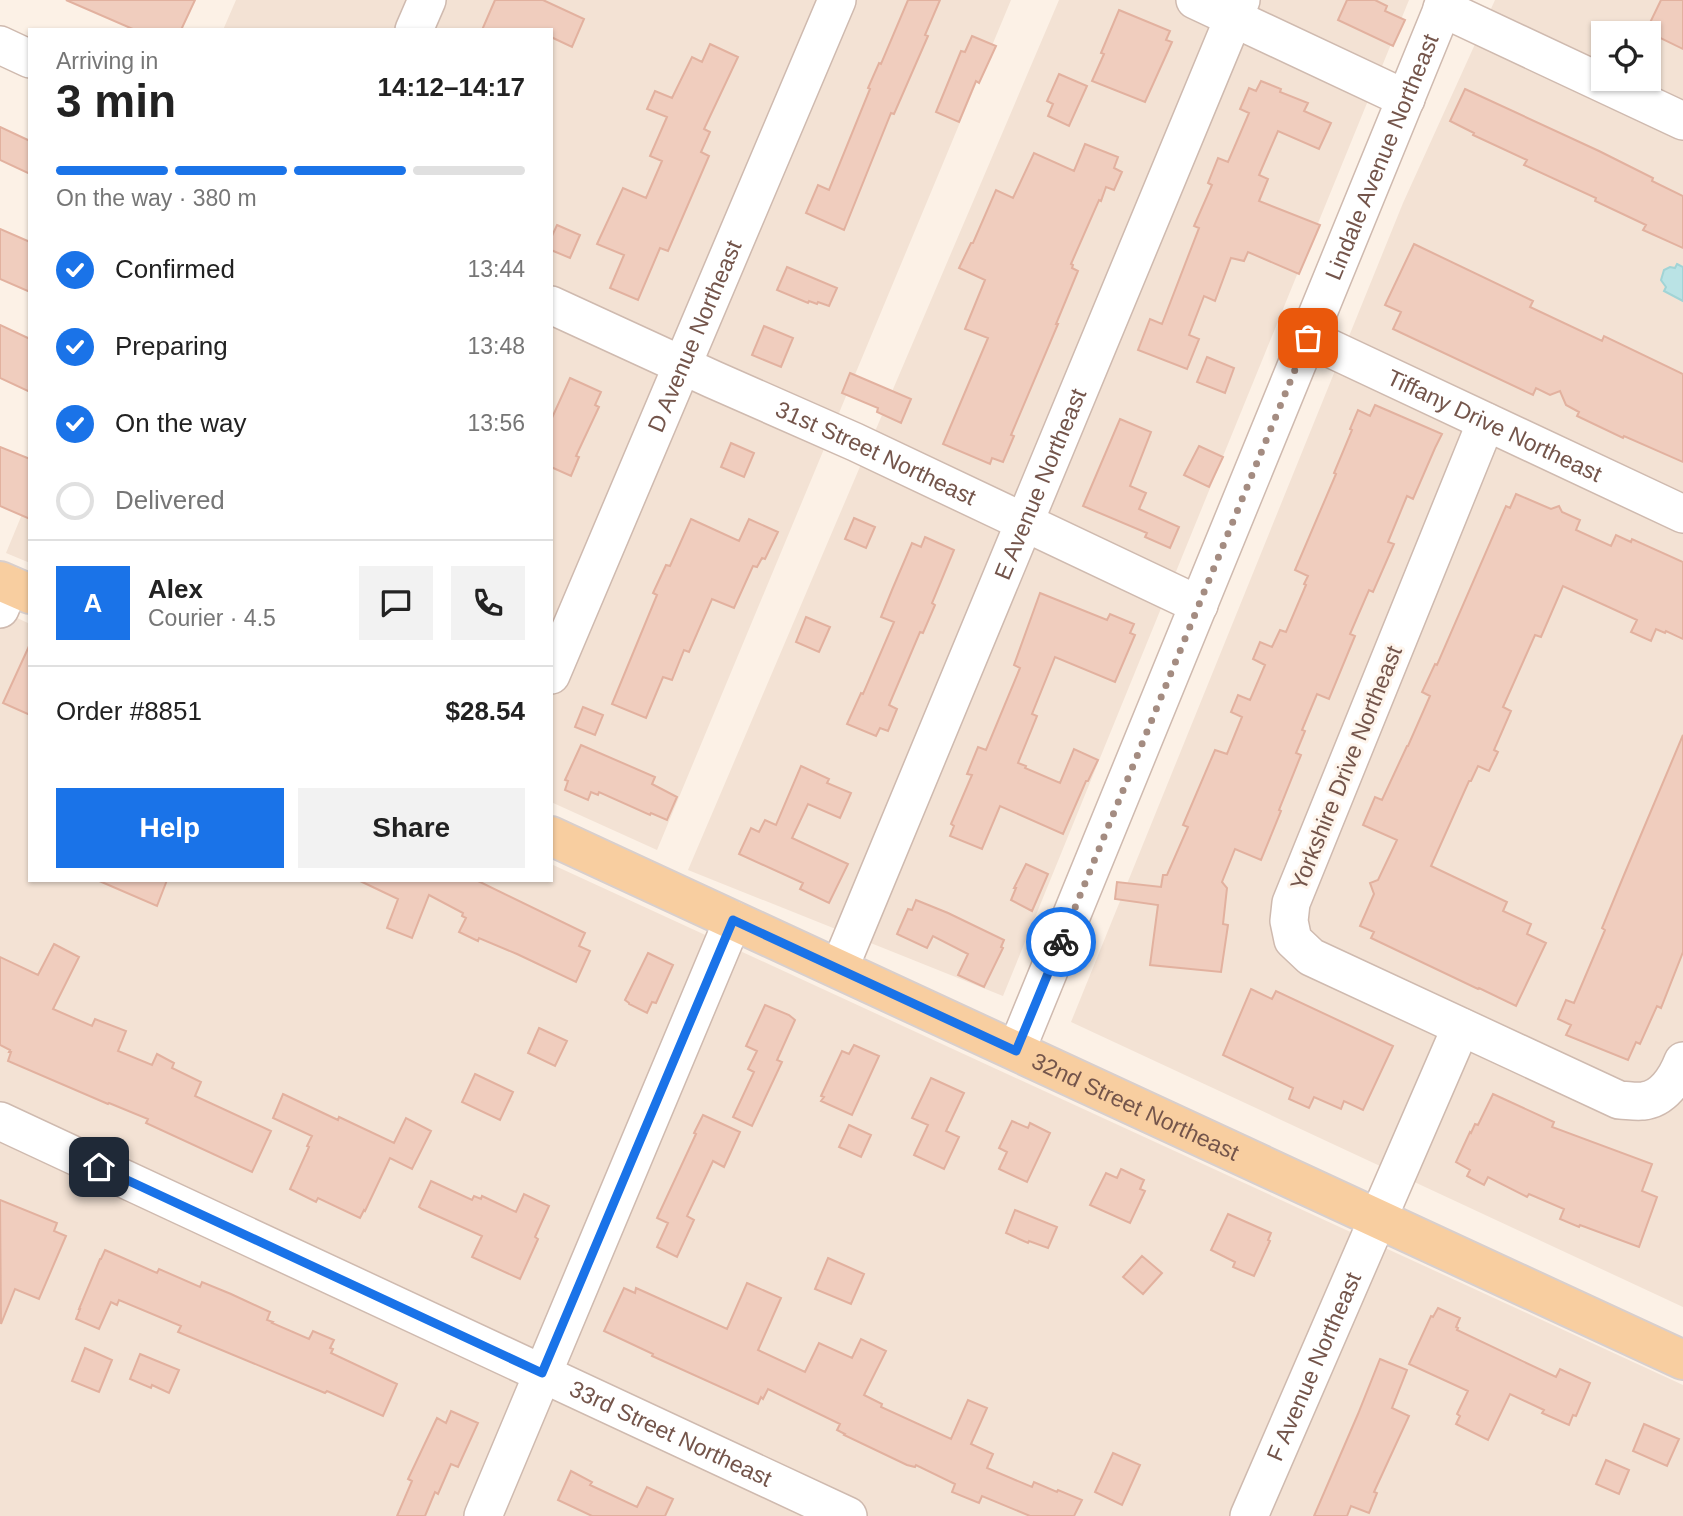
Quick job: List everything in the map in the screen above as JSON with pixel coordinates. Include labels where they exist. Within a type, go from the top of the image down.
[{"type":"main road","name":"32nd Street Northeast","points":[[553,837],[1683,1360]]},
{"type":"street","points":[[415,28],[427,0]]},
{"type":"street","name":"D Avenue Northeast","points":[[553,670],[837,0]]},
{"type":"street","points":[[1195,0],[1238,9],[1406,99]]},
{"type":"street","points":[[1444,4],[1683,121]]},
{"type":"street","name":"Lindale Avenue Northeast","points":[[1016,1051],[1444,4]]},
{"type":"street","name":"E Avenue Northeast","points":[[839,969],[1238,9]]},
{"type":"street","points":[[0,45],[28,58]]},
{"type":"street","name":"31st Street Northeast","points":[[553,306],[855,442],[1199,605]]},
{"type":"street","name":"Tiffany Drive Northeast","points":[[1308,338],[1683,514]]},
{"type":"street","name":"Yorkshire Drive Northeast","points":[[1486,422],[1291,903],[1289,921],[1293,940],[1311,957],[1619,1100],[1645,1101],[1663,1092],[1677,1075],[1683,1062]]},
{"type":"street","points":[[482,1516],[733,920]]},
{"type":"street","name":"F Avenue Northeast","points":[[1249,1516],[1461,1027]]},
{"type":"street","name":"33rd Street Northeast","points":[[0,1121],[848,1516]]},
{"type":"shaded area","points":[[236,0],[1011,0],[657,850],[553,803],[553,28],[224,28]]},
{"type":"shaded area","points":[[1059,0],[1409,0],[1003,996],[688,870]]},
{"type":"shaded area","points":[[1495,0],[1683,0],[1683,1307],[1071,1022],[1403,203]]},
{"type":"shaded area","points":[[28,500],[28,562],[6,553]]},
{"type":"shaded area","points":[[0,610],[28,623],[28,882],[553,882],[553,865],[1683,1385],[1683,1516],[0,1516]]},
{"type":"water","points":[[1677,264],[1683,267],[1683,301],[1664,291],[1666,287],[1661,280],[1664,270],[1675,268]]},
{"type":"building","points":[[66,0],[195,0],[182,28],[130,28]]},
{"type":"building","points":[[495,0],[543,0],[584,19],[572,47],[553,38],[553,28],[483,28]]},
{"type":"building","points":[[908,0],[940,0],[925,35],[928,36],[894,114],[891,113],[844,230],[806,213],[818,185],[829,190],[870,89],[868,88]]},
{"type":"building","points":[[1347,0],[1375,0],[1387,6],[1385,11],[1405,20],[1393,46],[1338,20]]},
{"type":"building","points":[[1661,0],[1683,0],[1683,49],[1661,38],[1661,21],[1651,21]]},
{"type":"building","points":[[1119,10],[1170,31],[1166,40],[1172,42],[1145,102],[1092,81]]},
{"type":"building","points":[[972,36],[996,46],[979,83],[976,81],[959,122],[936,112],[961,51],[965,52]]},
{"type":"building","points":[[710,44],[738,57],[704,129],[710,132],[701,152],[709,156],[668,251],[660,248],[638,300],[610,288],[624,255],[597,244],[623,188],[646,198],[662,161],[650,156],[667,117],[647,109],[655,91],[672,98],[692,57],[702,62]]},
{"type":"building","points":[[1059,74],[1087,86],[1069,126],[1048,116],[1053,104],[1047,101]]},
{"type":"building","points":[[1261,81],[1308,103],[1304,111],[1331,123],[1319,149],[1278,131],[1259,175],[1268,179],[1259,201],[1320,225],[1299,274],[1248,252],[1244,261],[1231,258],[1215,301],[1204,296],[1189,335],[1199,339],[1187,369],[1138,350],[1150,319],[1162,324],[1199,228],[1194,226],[1212,185],[1208,183],[1218,158],[1228,162],[1249,113],[1240,109],[1249,88],[1256,91]]},
{"type":"building","points":[[1465,89],[1599,151],[1683,196],[1683,248],[1643,230],[1646,225],[1595,201],[1596,198],[1524,165],[1527,160],[1450,121]]},
{"type":"building","points":[[0,127],[28,140],[28,173],[0,160]]},
{"type":"building","points":[[1085,144],[1118,157],[1114,168],[1122,172],[1114,190],[1106,187],[1071,264],[1072,268],[1078,271],[1011,435],[1014,436],[1003,462],[992,458],[990,464],[943,444],[988,338],[965,329],[985,280],[959,268],[996,190],[1013,198],[1034,153],[1074,171]]},
{"type":"building","points":[[557,225],[580,235],[570,258],[553,251],[553,234]]},
{"type":"building","points":[[0,229],[28,241],[28,291],[0,279]]},
{"type":"building","points":[[1414,244],[1533,301],[1530,307],[1602,341],[1604,336],[1683,374],[1683,462],[1577,416],[1579,412],[1566,405],[1560,391],[1550,395],[1536,388],[1533,395],[1393,329],[1401,312],[1385,305]]},
{"type":"building","points":[[787,267],[837,288],[829,306],[818,302],[808,303],[777,290]]},
{"type":"building","points":[[0,325],[28,338],[28,391],[0,378]]},
{"type":"building","points":[[764,326],[793,338],[781,367],[752,355]]},
{"type":"building","points":[[1207,357],[1234,368],[1225,393],[1197,382]]},
{"type":"building","points":[[850,373],[911,399],[901,423],[877,412],[878,408],[842,393]]},
{"type":"building","points":[[570,378],[601,392],[595,405],[599,407],[576,456],[579,457],[571,476],[553,468],[553,416]]},
{"type":"building","points":[[1375,405],[1442,434],[1413,499],[1407,496],[1388,542],[1394,544],[1373,592],[1369,590],[1350,634],[1355,636],[1329,699],[1317,694],[1302,730],[1305,731],[1296,753],[1301,755],[1261,860],[1235,849],[1222,882],[1227,888],[1223,924],[1228,925],[1221,972],[1150,965],[1158,905],[1115,899],[1117,882],[1161,887],[1163,875],[1167,875],[1188,827],[1183,825],[1215,750],[1227,754],[1242,717],[1231,712],[1238,695],[1250,700],[1265,665],[1253,659],[1260,642],[1272,647],[1280,630],[1286,632],[1306,585],[1304,584],[1308,576],[1295,570],[1336,474],[1334,473],[1358,410],[1370,416]]},
{"type":"building","points":[[1120,419],[1151,432],[1130,486],[1146,493],[1139,509],[1179,527],[1170,548],[1145,537],[1147,533],[1083,506]]},
{"type":"building","points":[[731,443],[754,453],[744,477],[721,467]]},
{"type":"building","points":[[1199,446],[1223,457],[1209,487],[1184,475]]},
{"type":"building","points":[[0,447],[28,458],[28,518],[0,506]]},
{"type":"building","points":[[1516,494],[1551,509],[1559,506],[1562,512],[1580,520],[1576,530],[1611,546],[1616,535],[1631,542],[1632,539],[1683,562],[1683,639],[1656,629],[1651,641],[1631,632],[1637,620],[1563,586],[1541,637],[1535,635],[1503,707],[1511,711],[1494,750],[1498,752],[1489,771],[1478,766],[1469,781],[1431,866],[1507,902],[1503,911],[1531,924],[1527,934],[1546,943],[1516,1006],[1371,938],[1374,932],[1360,926],[1374,894],[1370,883],[1378,880],[1397,840],[1363,825],[1375,797],[1382,800],[1408,746],[1430,696],[1422,692],[1435,664],[1437,665],[1506,506],[1510,508]]},
{"type":"building","points":[[854,518],[875,527],[866,548],[845,539]]},
{"type":"building","points":[[691,519],[739,541],[749,519],[778,532],[765,559],[762,558],[757,567],[753,566],[734,608],[712,599],[689,652],[684,650],[672,680],[663,677],[646,718],[612,704],[657,595],[653,593],[666,565],[670,566]]},
{"type":"building","points":[[925,537],[954,550],[932,603],[935,605],[923,633],[920,632],[889,705],[897,709],[888,731],[880,728],[876,736],[847,724],[894,622],[881,617],[892,590],[912,543],[921,547]]},
{"type":"building","points":[[1040,593],[1107,620],[1110,614],[1134,624],[1130,633],[1135,635],[1115,682],[1055,657],[1032,714],[1037,716],[1018,763],[1026,766],[1025,768],[1060,783],[1074,749],[1098,760],[1063,834],[1000,806],[982,849],[950,836],[954,826],[951,824],[972,775],[967,774],[978,747],[986,750],[1020,668],[1014,665]]},
{"type":"building","points":[[806,617],[830,627],[819,652],[796,642]]},
{"type":"building","points":[[28,648],[28,714],[3,703]]},
{"type":"building","points":[[583,707],[603,715],[595,735],[575,727]]},
{"type":"building","points":[[1683,735],[1683,952],[1661,1008],[1657,1006],[1640,1044],[1636,1042],[1628,1060],[1566,1035],[1571,1025],[1558,1019],[1566,1000],[1574,1003],[1605,930],[1602,928]]},
{"type":"building","points":[[581,745],[655,777],[652,784],[677,797],[667,820],[599,792],[598,795],[591,792],[588,800],[565,790],[568,781],[565,780]]},
{"type":"building","points":[[801,766],[829,779],[827,783],[851,793],[840,818],[808,804],[792,838],[848,864],[829,903],[800,889],[803,883],[739,854],[751,828],[759,832],[765,820],[776,825]]},
{"type":"building","points":[[1026,864],[1048,874],[1032,911],[1011,900]]},
{"type":"building","points":[[102,882],[166,882],[157,906]]},
{"type":"building","points":[[362,882],[480,882],[585,933],[579,946],[590,951],[576,982],[517,954],[459,932],[466,918],[462,916],[463,913],[429,895],[412,938],[387,928],[398,899]]},
{"type":"building","points":[[916,900],[1004,940],[1001,947],[1003,948],[984,987],[958,975],[968,954],[933,936],[927,948],[897,934],[908,909],[912,910]]},
{"type":"building","points":[[54,944],[79,957],[53,1009],[92,1026],[95,1019],[126,1031],[118,1051],[152,1065],[157,1054],[174,1063],[172,1068],[201,1082],[195,1096],[271,1131],[252,1172],[146,1123],[148,1119],[8,1061],[10,1050],[0,1045],[0,957],[38,975]]},
{"type":"building","points":[[648,953],[673,965],[656,1003],[652,1002],[647,1013],[625,1000]]},
{"type":"building","points":[[1251,989],[1272,999],[1276,991],[1393,1046],[1363,1110],[1344,1101],[1341,1109],[1314,1097],[1309,1108],[1289,1099],[1293,1088],[1223,1055]]},
{"type":"building","points":[[765,1005],[795,1020],[777,1060],[782,1062],[752,1126],[733,1117],[754,1072],[748,1069],[757,1051],[746,1046]]},
{"type":"building","points":[[539,1028],[567,1041],[555,1066],[528,1053]]},
{"type":"building","points":[[854,1045],[879,1056],[852,1115],[821,1101],[824,1097],[821,1096],[842,1051],[849,1054]]},
{"type":"building","points":[[475,1074],[513,1092],[500,1120],[462,1102]]},
{"type":"building","points":[[931,1078],[964,1093],[946,1131],[959,1137],[944,1169],[914,1155],[928,1125],[912,1118]]},
{"type":"building","points":[[283,1094],[394,1143],[406,1118],[431,1131],[412,1169],[390,1158],[360,1218],[318,1198],[316,1202],[290,1189],[312,1136],[273,1118]]},
{"type":"building","points":[[1493,1094],[1554,1122],[1552,1127],[1652,1164],[1642,1191],[1657,1197],[1639,1247],[1560,1219],[1564,1209],[1529,1194],[1527,1197],[1488,1177],[1484,1185],[1467,1176],[1470,1170],[1456,1162]]},
{"type":"building","points":[[703,1115],[740,1132],[724,1167],[713,1161],[687,1216],[694,1220],[677,1257],[657,1247],[668,1223],[657,1218]]},
{"type":"building","points":[[1012,1121],[1028,1128],[1030,1123],[1050,1133],[1027,1182],[999,1169],[1007,1152],[999,1148]]},
{"type":"building","points":[[849,1125],[871,1135],[861,1157],[839,1147]]},
{"type":"building","points":[[1121,1169],[1144,1180],[1140,1189],[1145,1191],[1130,1223],[1090,1205],[1106,1173],[1117,1178]]},
{"type":"building","points":[[431,1181],[472,1200],[474,1196],[481,1199],[482,1196],[516,1212],[524,1194],[549,1206],[520,1279],[472,1257],[482,1236],[419,1207]]},
{"type":"building","points":[[0,1200],[57,1223],[54,1231],[66,1236],[39,1299],[15,1289],[1,1324]]},
{"type":"building","points":[[1015,1210],[1057,1227],[1048,1248],[1006,1233]]},
{"type":"building","points":[[1228,1214],[1271,1233],[1254,1276],[1233,1267],[1235,1262],[1211,1250]]},
{"type":"building","points":[[105,1250],[157,1273],[159,1269],[200,1287],[202,1282],[231,1294],[270,1312],[267,1320],[272,1323],[309,1339],[313,1331],[334,1340],[331,1353],[397,1384],[383,1416],[178,1332],[181,1326],[119,1300],[117,1305],[111,1302],[99,1329],[76,1319]]},
{"type":"building","points":[[1142,1256],[1162,1273],[1143,1294],[1123,1277]]},
{"type":"building","points":[[828,1258],[864,1274],[851,1304],[815,1289]]},
{"type":"building","points":[[747,1283],[781,1298],[758,1350],[805,1372],[819,1343],[852,1358],[861,1339],[886,1351],[864,1395],[882,1404],[881,1407],[951,1439],[968,1400],[987,1408],[971,1444],[993,1454],[987,1468],[1032,1487],[1034,1482],[1082,1500],[1074,1516],[1030,1516],[982,1496],[979,1503],[952,1492],[955,1484],[844,1435],[837,1430],[840,1424],[768,1389],[758,1404],[604,1331],[624,1288],[635,1293],[636,1288],[727,1329]]},
{"type":"building","points":[[1438,1308],[1460,1318],[1457,1330],[1556,1377],[1560,1369],[1590,1383],[1576,1416],[1573,1415],[1569,1425],[1510,1394],[1488,1440],[1456,1424],[1460,1416],[1457,1414],[1468,1391],[1409,1364],[1431,1316],[1433,1317]]},
{"type":"building","points":[[85,1348],[112,1360],[99,1392],[72,1381]]},
{"type":"building","points":[[140,1354],[179,1370],[169,1393],[130,1379]]},
{"type":"building","points":[[1380,1359],[1407,1370],[1392,1408],[1409,1416],[1374,1492],[1377,1493],[1369,1513],[1351,1506],[1347,1516],[1314,1516],[1358,1414]]},
{"type":"building","points":[[451,1411],[478,1423],[458,1467],[451,1464],[425,1516],[397,1516],[412,1481],[408,1479],[437,1418],[446,1423]]},
{"type":"building","points":[[1644,1424],[1679,1439],[1667,1466],[1633,1451]]},
{"type":"building","points":[[1113,1453],[1140,1465],[1122,1505],[1095,1492]]},
{"type":"building","points":[[1606,1460],[1629,1470],[1619,1494],[1596,1484]]},
{"type":"building","points":[[571,1471],[592,1482],[590,1485],[637,1507],[647,1487],[673,1499],[665,1516],[592,1516],[558,1500]]},
{"type":"way so far","points":[[1061,942],[1308,338]]},
{"type":"route","points":[[99,1167],[542,1373],[733,920],[1016,1051],[1061,942]]}]
